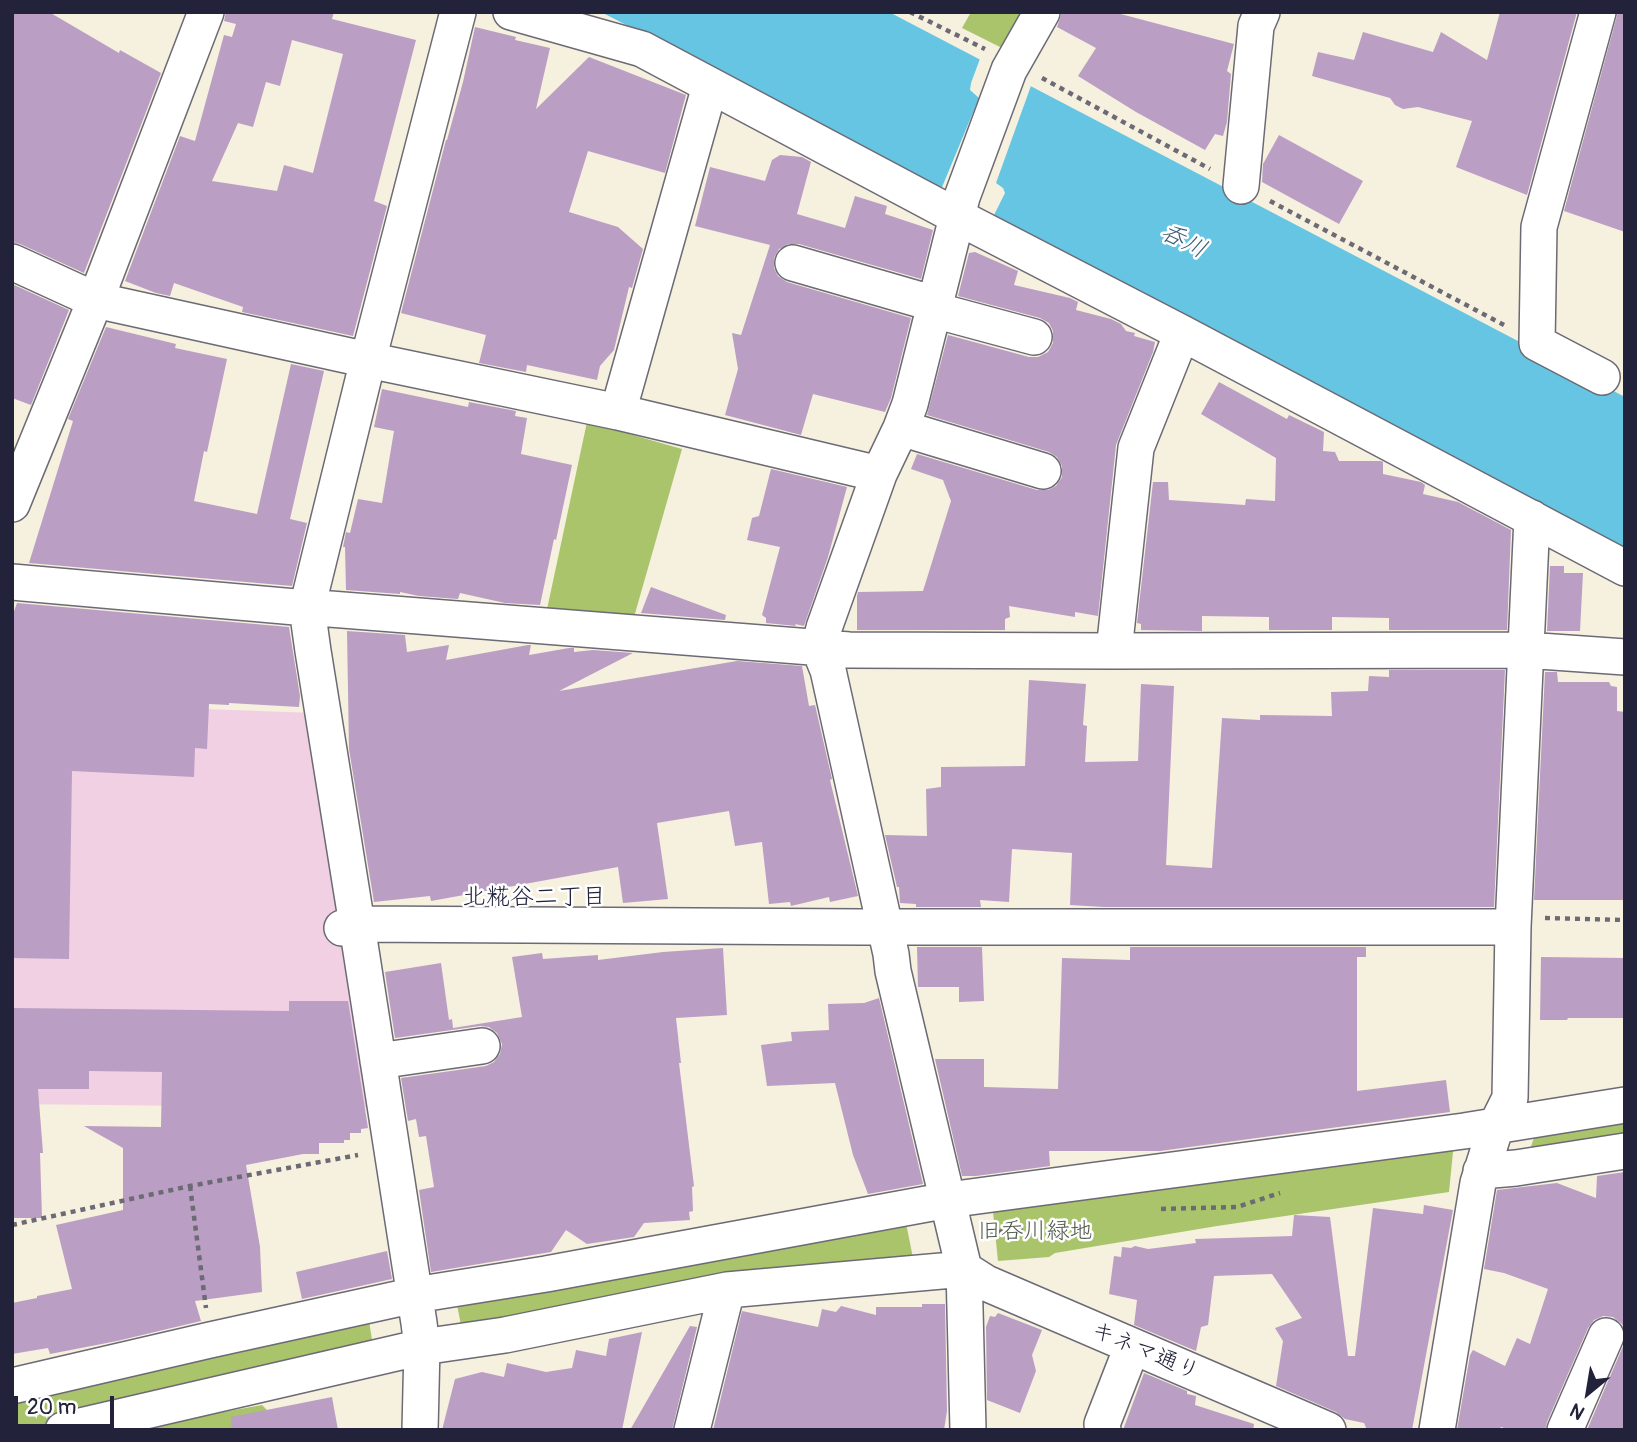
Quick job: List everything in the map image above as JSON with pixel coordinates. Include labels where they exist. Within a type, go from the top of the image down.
[{"type":"street","points":[[12,504],[95,300],[206,12]]},
{"type":"street","points":[[420,1430],[422,1348],[415,1295],[378,1061],[350,926],[307,608],[458,12]]},
{"type":"street","points":[[512,12],[642,49],[958,211],[1625,568]]},
{"type":"street","points":[[968,1430],[964,1269],[893,971],[828,670],[819,648],[879,474],[910,404],[958,211],[1011,66],[1042,12]]},
{"type":"street","points":[[1241,186],[1256,26],[1262,12]]},
{"type":"street","points":[[1598,12],[1539,227],[1537,343],[1602,377]]},
{"type":"street","points":[[618,412],[710,86]]},
{"type":"street","points":[[12,262],[95,300],[618,412],[879,474]]},
{"type":"street","points":[[793,263],[1034,337]]},
{"type":"street","points":[[1114,651],[1136,448],[1182,333]]},
{"type":"street","points":[[901,428],[1042,471]]},
{"type":"street","points":[[1437,1430],[1480,1171],[1496,1126],[1510,1098],[1514,922],[1532,518]]},
{"type":"street","points":[[12,582],[819,648],[1114,651],[1525,650],[1625,657]]},
{"type":"street","points":[[350,926],[884,927],[1514,922]]},
{"type":"street","points":[[378,1061],[482,1045]]},
{"type":"street","points":[[12,1386],[415,1295],[560,1272],[948,1200],[1496,1126],[1625,1105]]},
{"type":"street","points":[[1480,1171],[1625,1151]]},
{"type":"street","points":[[63,1430],[422,1348],[505,1335],[727,1290],[964,1269]]},
{"type":"street","name":"キネマ通り","points":[[964,1269],[986,1283],[1328,1430]]},
{"type":"street","points":[[692,1430],[727,1290]]},
{"type":"street","points":[[1565,1430],[1606,1336]]},
{"type":"street","points":[[1103,1430],[1101,1424],[1132,1347]]},
{"type":"path","points":[[910,12],[1537,343]]},
{"type":"path","points":[[1514,922],[1625,919]]},
{"type":"path","points":[[12,1225],[190,1186],[392,1149]]},
{"type":"path","points":[[190,1186],[210,1340]]},
{"type":"shaded area","points":[[12,702],[315,713],[374,1108],[12,1104]]},
{"type":"green space","points":[[971,12],[1027,12],[1006,50],[962,28]]},
{"type":"green space","points":[[587,422],[682,449],[634,617],[546,614]]},
{"type":"green space","points":[[1625,1116],[1625,1141],[1528,1155],[1537,1129]]},
{"type":"green space","name":"旧呑川緑地","points":[[1454,1142],[1449,1192],[1217,1226],[1055,1253],[1049,1257],[998,1261],[993,1212]]},
{"type":"green space","name":"旧呑川緑地","points":[[905,1218],[914,1263],[462,1330],[457,1305]]},
{"type":"green space","points":[[369,1321],[373,1346],[97,1416],[33,1430],[12,1430],[12,1404]]},
{"type":"green space","points":[[262,1405],[287,1430],[130,1430],[135,1428]]},
{"type":"water","name":"呑川","points":[[601,12],[889,12],[1625,397],[1625,548],[880,156]]},
{"type":"pier","points":[[981,56],[1032,83],[996,183],[1005,193],[992,219],[940,192],[979,98],[970,90]]},
{"type":"building","points":[[12,12],[49,12],[119,53],[120,50],[161,73],[84,273],[12,242]]},
{"type":"building","points":[[226,12],[334,12],[332,19],[416,40],[374,201],[387,206],[353,336],[242,312],[243,307],[174,283],[170,296],[125,281],[180,136],[195,141],[224,35],[232,37],[236,24],[224,21]],"holes":[[[292,40],[343,54],[313,173],[284,165],[277,191],[212,181],[238,123],[253,127],[266,82],[280,86]]]},
{"type":"building","points":[[1062,12],[1113,12],[1234,44],[1227,71],[1231,74],[1227,122],[1223,136],[1215,134],[1205,150],[1078,76],[1096,48],[1057,27]]},
{"type":"building","points":[[1500,12],[1577,12],[1527,195],[1456,167],[1472,121],[1418,107],[1403,109],[1395,105],[1390,98],[1312,76],[1318,52],[1354,60],[1363,32],[1433,52],[1441,32],[1487,60]]},
{"type":"building","points":[[1618,12],[1625,12],[1625,232],[1564,211]]},
{"type":"building","points":[[475,27],[550,48],[536,109],[589,57],[686,95],[665,173],[588,151],[569,212],[618,227],[643,249],[632,288],[629,287],[614,350],[600,366],[597,380],[527,365],[526,372],[479,363],[486,335],[401,313],[463,82]]},
{"type":"building","points":[[1279,135],[1363,181],[1339,224],[1262,182],[1263,164]]},
{"type":"building","points":[[780,155],[802,157],[811,162],[797,214],[845,228],[855,196],[887,206],[885,214],[933,230],[921,279],[799,244],[788,244],[779,249],[774,258],[774,268],[778,276],[787,282],[911,318],[885,412],[813,394],[801,435],[725,415],[738,369],[732,333],[741,335],[770,245],[695,226],[710,167],[765,181],[772,160]]},
{"type":"building","points":[[975,252],[1018,271],[1014,285],[1070,298],[1078,302],[1076,310],[1111,319],[1121,324],[1126,331],[1135,333],[1134,336],[1155,342],[1116,445],[1098,616],[1075,612],[1075,617],[1009,606],[1010,617],[1005,619],[1005,630],[857,630],[858,592],[923,591],[951,501],[943,480],[911,469],[917,454],[1037,490],[1048,490],[1056,486],[1062,477],[1062,466],[1057,457],[1049,452],[927,415],[948,335],[1029,357],[1038,357],[1048,352],[1053,343],[1053,331],[1049,323],[1040,318],[958,296],[969,253]]},
{"type":"building","points":[[12,284],[69,310],[31,405],[12,398]]},
{"type":"building","points":[[106,327],[176,344],[175,348],[227,359],[194,501],[257,514],[291,364],[324,371],[290,519],[307,523],[292,586],[29,563],[73,421],[68,419]]},
{"type":"building","points":[[1219,382],[1287,419],[1289,415],[1324,432],[1323,451],[1335,452],[1339,461],[1381,461],[1383,474],[1421,482],[1425,485],[1423,494],[1458,502],[1511,530],[1507,630],[1389,630],[1389,618],[1332,617],[1332,630],[1269,630],[1269,617],[1202,616],[1202,631],[1141,630],[1141,624],[1137,623],[1153,482],[1168,482],[1169,500],[1245,505],[1246,499],[1275,501],[1276,458],[1201,414]]},
{"type":"building","points":[[382,389],[468,407],[469,402],[516,411],[515,416],[527,418],[521,454],[572,465],[540,605],[505,603],[460,593],[458,599],[400,592],[346,590],[343,547],[346,532],[350,533],[358,499],[382,503],[394,431],[374,427]]},
{"type":"building","points":[[771,469],[847,487],[828,557],[804,626],[766,623],[766,618],[762,615],[780,547],[747,540],[752,518],[759,516]]},
{"type":"building","points":[[1550,566],[1564,566],[1564,573],[1583,573],[1580,631],[1547,631]]},
{"type":"building","points":[[651,587],[726,615],[725,620],[641,613]]},
{"type":"building","points":[[17,603],[289,627],[300,696],[299,707],[209,704],[207,749],[195,748],[194,777],[72,771],[69,959],[12,958],[12,617]]},
{"type":"building","points":[[347,631],[405,635],[407,652],[449,645],[446,660],[528,645],[531,645],[529,655],[569,648],[574,648],[574,652],[593,650],[633,653],[559,691],[737,661],[802,666],[809,706],[815,705],[858,896],[830,902],[829,897],[791,906],[790,902],[769,904],[762,842],[735,846],[729,811],[657,823],[668,899],[623,903],[618,867],[431,901],[430,896],[374,902],[349,749]]},
{"type":"building","points":[[1389,670],[1505,670],[1494,907],[1070,905],[1072,853],[1012,849],[1009,902],[980,900],[981,907],[916,907],[916,904],[900,903],[899,887],[885,835],[927,836],[926,789],[941,787],[941,767],[1025,766],[1029,680],[1086,684],[1083,725],[1087,726],[1085,762],[1138,761],[1141,684],[1174,686],[1166,865],[1212,868],[1222,718],[1260,720],[1260,715],[1332,716],[1331,692],[1368,691],[1369,676],[1389,677]]},
{"type":"building","points":[[1545,672],[1557,672],[1558,682],[1609,682],[1611,686],[1617,687],[1617,711],[1625,712],[1625,900],[1534,900]]},
{"type":"building","points":[[917,947],[982,947],[984,1001],[959,1002],[959,987],[918,987]]},
{"type":"building","points":[[1130,947],[1366,947],[1366,957],[1357,957],[1357,1091],[1446,1080],[1450,1112],[1160,1151],[1049,1151],[1050,1166],[962,1176],[935,1059],[984,1059],[984,1087],[1058,1089],[1062,958],[1130,960]]},
{"type":"building","points":[[723,948],[727,1015],[676,1018],[694,1186],[690,1220],[644,1223],[634,1237],[587,1244],[566,1230],[551,1252],[431,1272],[419,1190],[434,1187],[426,1136],[419,1137],[416,1119],[408,1121],[401,1078],[486,1066],[494,1062],[500,1054],[502,1044],[497,1033],[489,1027],[480,1026],[395,1038],[385,972],[441,963],[449,1020],[452,1019],[453,1028],[522,1017],[512,957],[542,953],[543,959],[598,955],[598,960]]},
{"type":"building","points":[[1541,957],[1625,958],[1625,1018],[1540,1020]]},
{"type":"building","points":[[879,998],[923,1184],[868,1194],[853,1155],[835,1083],[767,1086],[761,1045],[792,1041],[791,1032],[829,1030],[828,1004],[864,1003]]},
{"type":"building","points":[[289,1001],[348,1001],[368,1128],[361,1129],[361,1133],[350,1133],[350,1140],[344,1140],[344,1143],[319,1143],[319,1154],[303,1154],[246,1165],[260,1247],[262,1292],[195,1301],[201,1321],[50,1354],[48,1348],[12,1354],[12,1303],[72,1289],[56,1225],[123,1210],[123,1148],[84,1126],[161,1127],[162,1072],[89,1071],[89,1089],[38,1089],[43,1153],[40,1153],[42,1218],[12,1218],[12,1008],[289,1011]]},
{"type":"building","points":[[1625,1172],[1625,1330],[1613,1317],[1603,1316],[1594,1320],[1588,1328],[1545,1430],[1510,1430],[1501,1427],[1499,1430],[1457,1430],[1473,1350],[1505,1366],[1517,1338],[1530,1344],[1548,1289],[1504,1273],[1484,1269],[1497,1190],[1557,1183],[1596,1198],[1597,1176]]},
{"type":"building","points":[[1424,1205],[1453,1210],[1412,1430],[1367,1430],[1364,1423],[1345,1419],[1336,1412],[1276,1386],[1283,1341],[1275,1328],[1302,1318],[1272,1274],[1214,1276],[1208,1325],[1201,1327],[1196,1351],[1134,1325],[1137,1300],[1109,1294],[1114,1256],[1121,1257],[1122,1247],[1148,1249],[1196,1243],[1195,1239],[1292,1236],[1294,1215],[1330,1217],[1348,1356],[1355,1356],[1373,1208],[1423,1214]]},
{"type":"building","points":[[387,1251],[392,1279],[302,1299],[296,1272]]},
{"type":"building","points":[[922,1304],[945,1304],[947,1411],[944,1430],[713,1430],[742,1311],[818,1327],[822,1309],[836,1312],[841,1306],[876,1315],[876,1307],[922,1307]]},
{"type":"building","points":[[998,1313],[1042,1330],[1032,1355],[1036,1371],[1020,1413],[987,1400],[986,1327],[990,1316],[995,1317]]},
{"type":"building","points":[[690,1326],[697,1327],[672,1430],[630,1430]]},
{"type":"building","points":[[642,1332],[622,1430],[442,1430],[455,1379],[482,1372],[504,1377],[507,1363],[546,1372],[572,1368],[576,1350],[606,1356],[609,1339]]},
{"type":"building","points":[[1624,1344],[1625,1430],[1587,1430]]},
{"type":"building","points":[[1144,1373],[1196,1396],[1195,1405],[1254,1424],[1253,1430],[1123,1430]]},
{"type":"building","points":[[332,1397],[338,1430],[232,1430],[231,1417]]},
{"type":"district","name":"北糀谷二丁目","points":[[534,898]]}]
